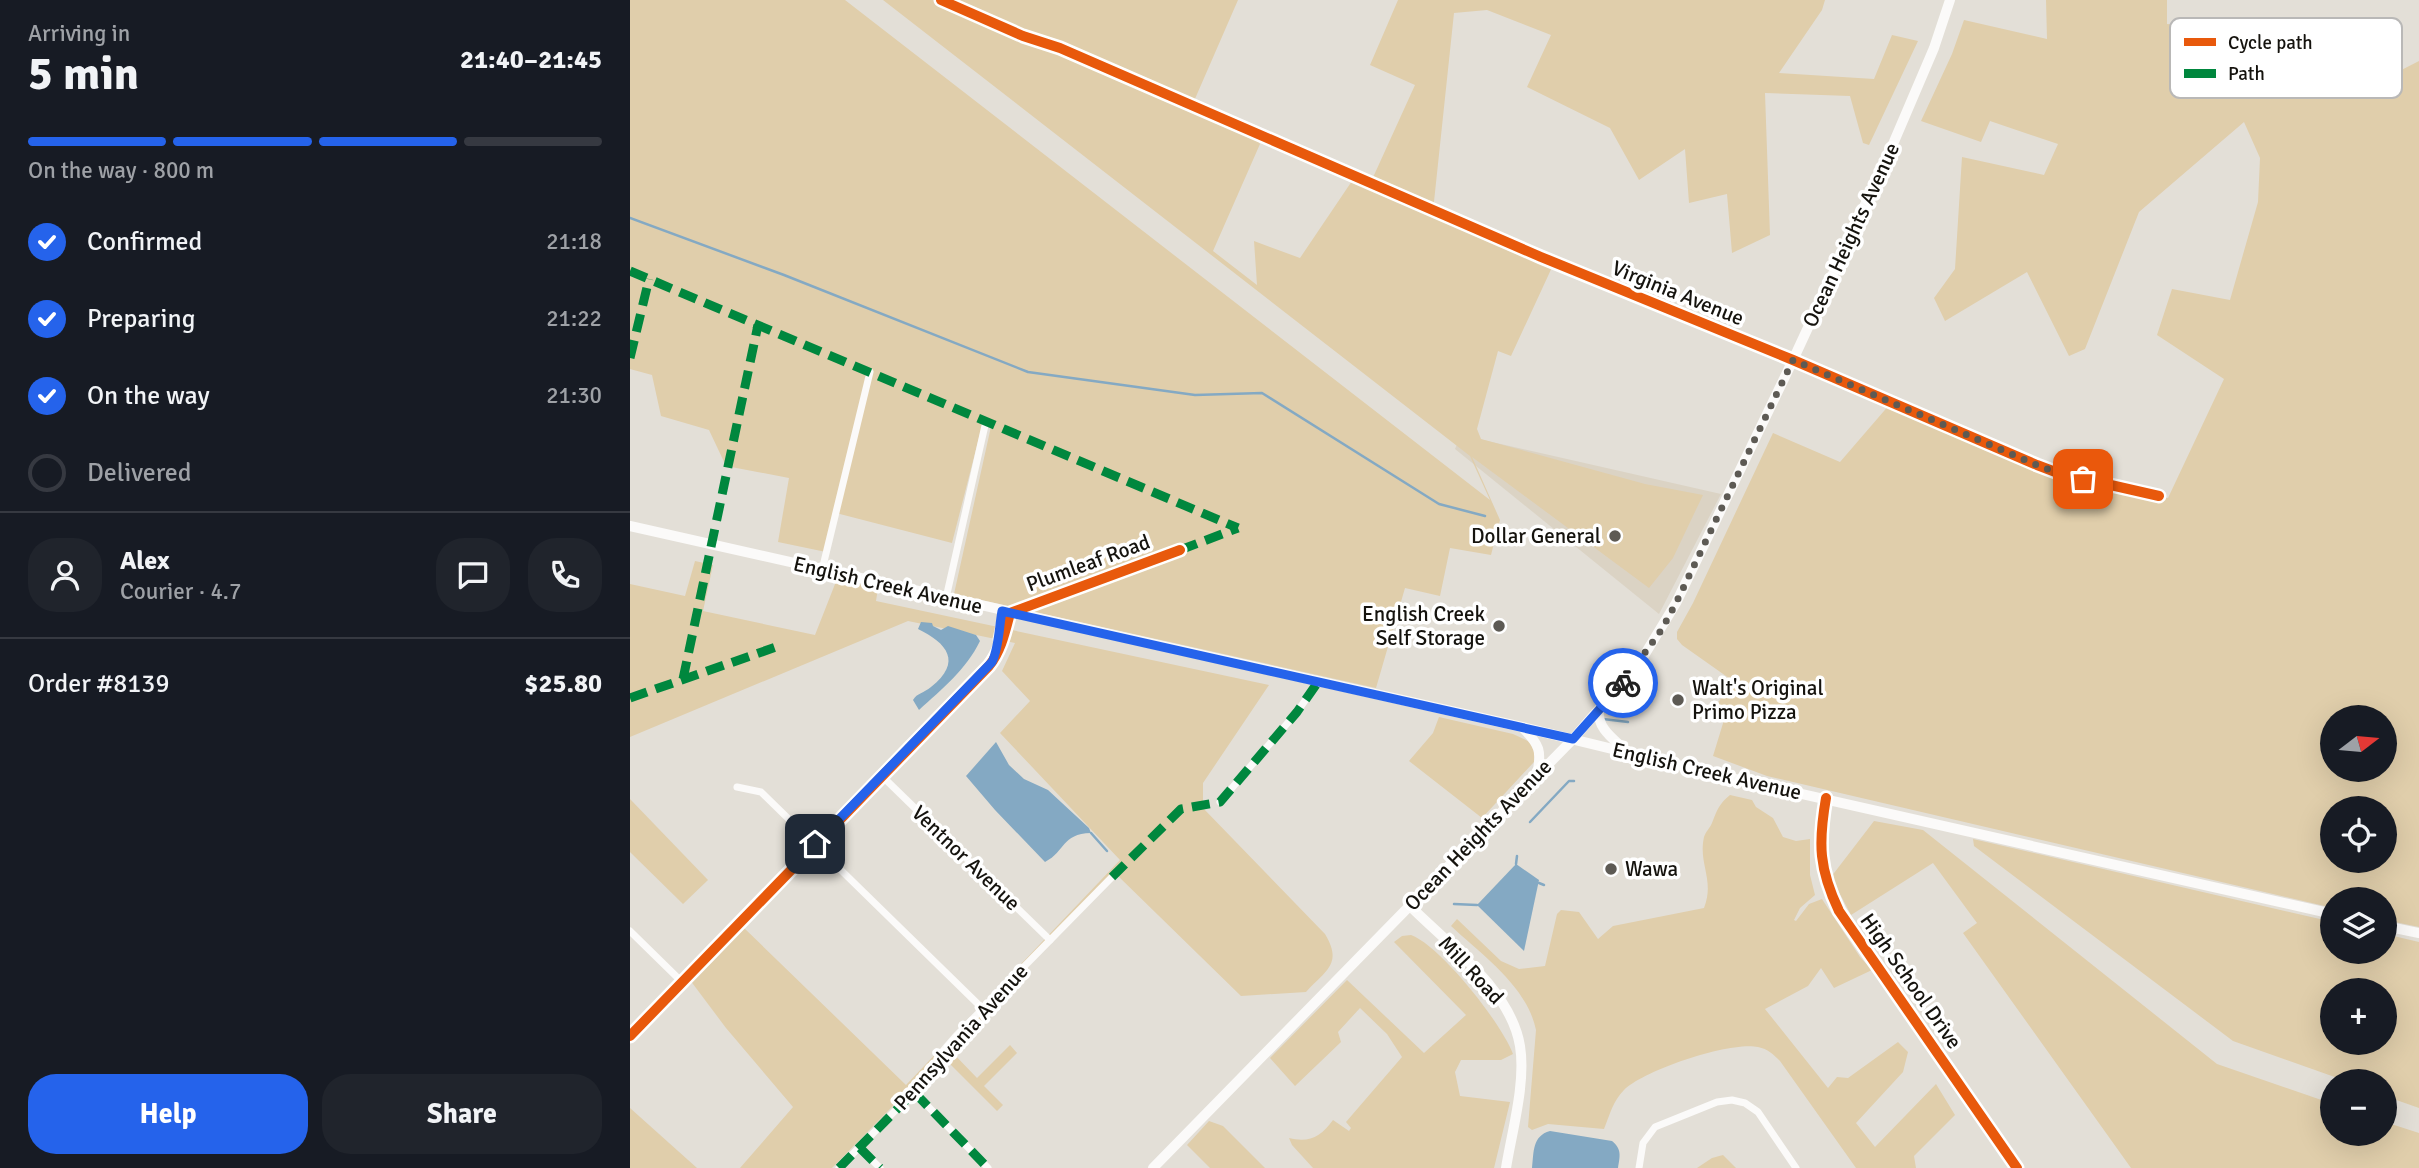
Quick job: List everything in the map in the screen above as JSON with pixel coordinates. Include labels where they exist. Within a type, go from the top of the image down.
[{"type":"main road","name":"Ocean Heights Avenue","points":[[1153,1168],[1573,739],[1630,675],[1671,612],[1793,360],[1893,144],[1934,48],[1950,0]]},
{"type":"main road","name":"English Creek Avenue","points":[[630,526],[1522,727],[2320,911]]},
{"type":"main road","points":[[1599,710],[1601,727],[1626,751]]},
{"type":"main road","points":[[1522,727],[1539,748],[1536,776]]},
{"type":"main road","name":"Mill Road","points":[[1410,905],[1488,983],[1513,1021],[1520,1047],[1521,1072],[1506,1168]]},
{"type":"main road","points":[[2397,928],[2419,933]]},
{"type":"street","name":"Virginia Avenue","points":[[941,0],[1023,36],[1060,48],[1541,257],[1793,360],[2058,473],[2160,496]]},
{"type":"street","points":[[822,570],[870,372]]},
{"type":"street","points":[[946,598],[986,421]]},
{"type":"street","name":"Plumleaf Road","points":[[1006,612],[1180,550]]},
{"type":"street","points":[[630,1036],[989,666],[998,646],[996,639],[1006,612]]},
{"type":"street","points":[[1220,802],[1297,712],[1318,682]]},
{"type":"street","name":"Ventnor Avenue","points":[[882,776],[1050,940]]},
{"type":"street","points":[[737,786],[761,792],[982,1008]]},
{"type":"street","name":"High School Drive","points":[[1826,798],[1820,852],[1826,882],[1839,911],[2017,1168]]},
{"type":"street","name":"Pennsylvania Avenue","points":[[839,1168],[936,1069],[941,1053],[982,1008],[1112,877]]},
{"type":"street","points":[[630,931],[682,982]]},
{"type":"street","points":[[914,1093],[988,1168]]},
{"type":"street","points":[[1639,1168],[1643,1143],[1655,1127],[1728,1100],[1741,1101],[1754,1109],[1796,1168]]},
{"type":"street","points":[[860,1147],[880,1168]]},
{"type":"shaded area","points":[[630,0],[845,0],[1490,500],[1470,456],[883,0],[1238,0],[1191,108],[1255,136],[1260,144],[1213,251],[1257,285],[1254,241],[1300,258],[1354,178],[1370,184],[1415,85],[1370,65],[1398,0],[1825,0],[1822,10],[1779,73],[1874,79],[1892,35],[1918,41],[1869,145],[1863,143],[1850,96],[1765,93],[1770,235],[1732,253],[1727,194],[1689,203],[1685,149],[1639,180],[1610,128],[1527,87],[1551,35],[1487,10],[1454,13],[1433,211],[1554,263],[1511,356],[1498,351],[1477,429],[1481,439],[1645,484],[1703,495],[1673,558],[1649,588],[1472,457],[1500,520],[1491,555],[1450,548],[1440,596],[1405,588],[1376,688],[954,594],[992,422],[984,418],[952,543],[836,513],[826,552],[778,542],[789,478],[726,466],[709,430],[661,416],[652,375],[630,369]]},
{"type":"shaded area","points":[[2046,0],[2167,0],[2167,24],[2170,24],[2170,98],[2402,98],[2402,70],[2419,61],[2419,927],[2397,922],[2397,887],[2320,887],[2320,905],[1767,776],[1713,756],[1724,720],[1715,707],[1733,681],[1682,645],[1677,639],[1677,632],[1773,433],[1840,462],[1890,404],[2057,471],[2168,498],[2224,379],[2157,335],[2172,289],[2230,300],[2258,202],[2260,158],[2244,122],[2139,212],[2085,349],[2069,356],[2027,272],[1945,321],[1934,298],[1955,269],[1962,157],[2044,175],[2058,144],[1990,121],[1981,142],[1921,121],[1952,54],[1964,20],[2047,39]]},
{"type":"shaded area","points":[[1461,435],[1721,494],[1659,614],[1455,449]]},
{"type":"shaded area","points":[[695,561],[713,565],[703,611],[815,635],[837,579],[878,588],[876,601],[1269,685],[1203,783],[1203,808],[1325,934],[1332,953],[1330,966],[1306,992],[1241,996],[1117,875],[1050,940],[1013,986],[951,1051],[977,1078],[1010,1045],[1017,1053],[984,1086],[1003,1105],[997,1111],[942,1056],[832,1168],[740,1168],[793,1107],[726,1028],[690,980],[742,926],[906,1085],[1120,860],[1000,733],[1030,701],[1002,671],[1015,643],[908,621],[630,737],[630,584],[685,596]]},
{"type":"shaded area","points":[[1439,717],[1513,734],[1530,742],[1535,754],[1534,762],[1482,818],[1409,761],[1433,733]]},
{"type":"shaded area","points":[[1730,795],[1752,800],[1756,807],[1773,818],[1783,837],[1796,841],[1810,839],[1810,875],[1815,895],[1800,908],[1794,920],[1796,921],[1809,904],[1822,899],[1860,957],[1872,970],[1834,988],[1821,968],[1808,986],[1765,1009],[1828,1088],[1837,1077],[1848,1078],[1898,1042],[1908,1052],[1903,1072],[1856,1123],[1875,1147],[1936,1084],[1955,1115],[1914,1156],[1916,1168],[1856,1168],[1780,1061],[1770,1052],[1758,1047],[1728,1048],[1649,1074],[1620,1094],[1604,1129],[1548,1124],[1532,1130],[1528,1127],[1536,1030],[1531,1014],[1502,972],[1451,926],[1457,919],[1501,961],[1519,969],[1545,966],[1557,914],[1561,910],[1579,912],[1598,939],[1613,926],[1704,908],[1708,889],[1703,856],[1704,837],[1719,807]]},
{"type":"shaded area","points":[[630,799],[708,880],[683,904],[630,852]]},
{"type":"shaded area","points":[[1874,821],[1923,830],[2217,1064],[2320,1100],[2320,1146],[2397,1146],[2397,1126],[2419,1133],[2419,1168],[2131,1168],[1963,933],[1977,923],[1933,863],[1851,915],[1831,877]]},
{"type":"shaded area","points":[[1973,839],[2320,919],[2320,964],[2397,964],[2397,937],[2419,942],[2419,1108],[2397,1100],[2397,1069],[2320,1069],[2320,1072],[2233,1041],[1974,846]]},
{"type":"shaded area","points":[[1411,935],[1438,954],[1469,987],[1497,1024],[1513,1054],[1501,1060],[1461,1060],[1455,1072],[1460,1096],[1510,1102],[1494,1168],[1313,1168],[1289,1138],[1303,1140],[1314,1137],[1324,1131],[1333,1120],[1349,1131],[1351,1128],[1346,1122],[1402,1057],[1387,1034],[1360,1008],[1338,1032],[1341,1042],[1295,1086],[1270,1058],[1347,980],[1424,1053],[1466,1015],[1394,942],[1402,936]]},
{"type":"shaded area","points":[[630,1108],[697,1168],[630,1168]]},
{"type":"shaded area","points":[[1209,1121],[1223,1126],[1265,1168],[1210,1168],[1187,1145]]},
{"type":"shaded area","points":[[1723,1155],[1736,1168],[1697,1168],[1712,1158]]},
{"type":"water","points":[[921,622],[932,623],[941,630],[948,626],[976,635],[980,641],[961,670],[919,710],[913,700],[941,678],[949,661],[937,640],[918,629]]},
{"type":"water","points":[[996,742],[1009,765],[1024,779],[1048,790],[1089,828],[1091,833],[1074,836],[1045,862],[966,776]]},
{"type":"water","points":[[1516,864],[1539,880],[1524,951],[1477,905]]},
{"type":"water","points":[[1550,1131],[1612,1141],[1619,1150],[1618,1168],[1532,1168],[1537,1141]]},
{"type":"waterway","points":[[630,218],[784,275],[1028,372],[1195,395],[1262,393],[1439,504],[1485,516]]},
{"type":"waterway","points":[[1603,719],[1628,722]]},
{"type":"waterway","points":[[1530,822],[1569,781],[1574,781]]},
{"type":"waterway","points":[[1091,833],[1107,851]]},
{"type":"waterway","points":[[1516,864],[1517,856]]},
{"type":"waterway","points":[[1539,883],[1544,885]]},
{"type":"waterway","points":[[1454,904],[1477,905]]},
{"type":"marked path","points":[[630,271],[1238,528]]},
{"type":"marked path","points":[[630,358],[649,279]]},
{"type":"marked path","points":[[683,679],[758,325]]},
{"type":"marked path","points":[[1180,550],[1238,528]]},
{"type":"marked path","points":[[630,698],[776,647]]},
{"type":"marked path","points":[[1112,877],[1181,809],[1220,802],[1297,712],[1318,682]]},
{"type":"marked path","points":[[839,1168],[914,1092],[988,1168]]},
{"type":"marked path","points":[[860,1148],[880,1168]]},
{"type":"cycle path","points":[[941,0],[1023,36],[1060,48],[1541,257],[1793,360],[2037,465],[2058,473],[2159,496]]},
{"type":"cycle path","points":[[630,1036],[989,666],[1000,648],[1010,613],[1180,550]]},
{"type":"cycle path","points":[[1826,798],[1822,856],[1827,882],[1839,911],[2017,1168]]},
{"type":"way so far","points":[[1623,683],[1662,629],[1676,603],[1793,360],[2037,465],[2083,479]]},
{"type":"place","name":"Dollar General","points":[[1615,536]]},
{"type":"place","name":"English Creek Self Storage","points":[[1499,626]]},
{"type":"place","name":"Walt's Original Primo Pizza","points":[[1678,700]]},
{"type":"place","name":"Wawa","points":[[1611,869]]},
{"type":"route","points":[[815,844],[992,662],[998,646],[996,639],[1002,611],[1573,739],[1623,683]]}]
